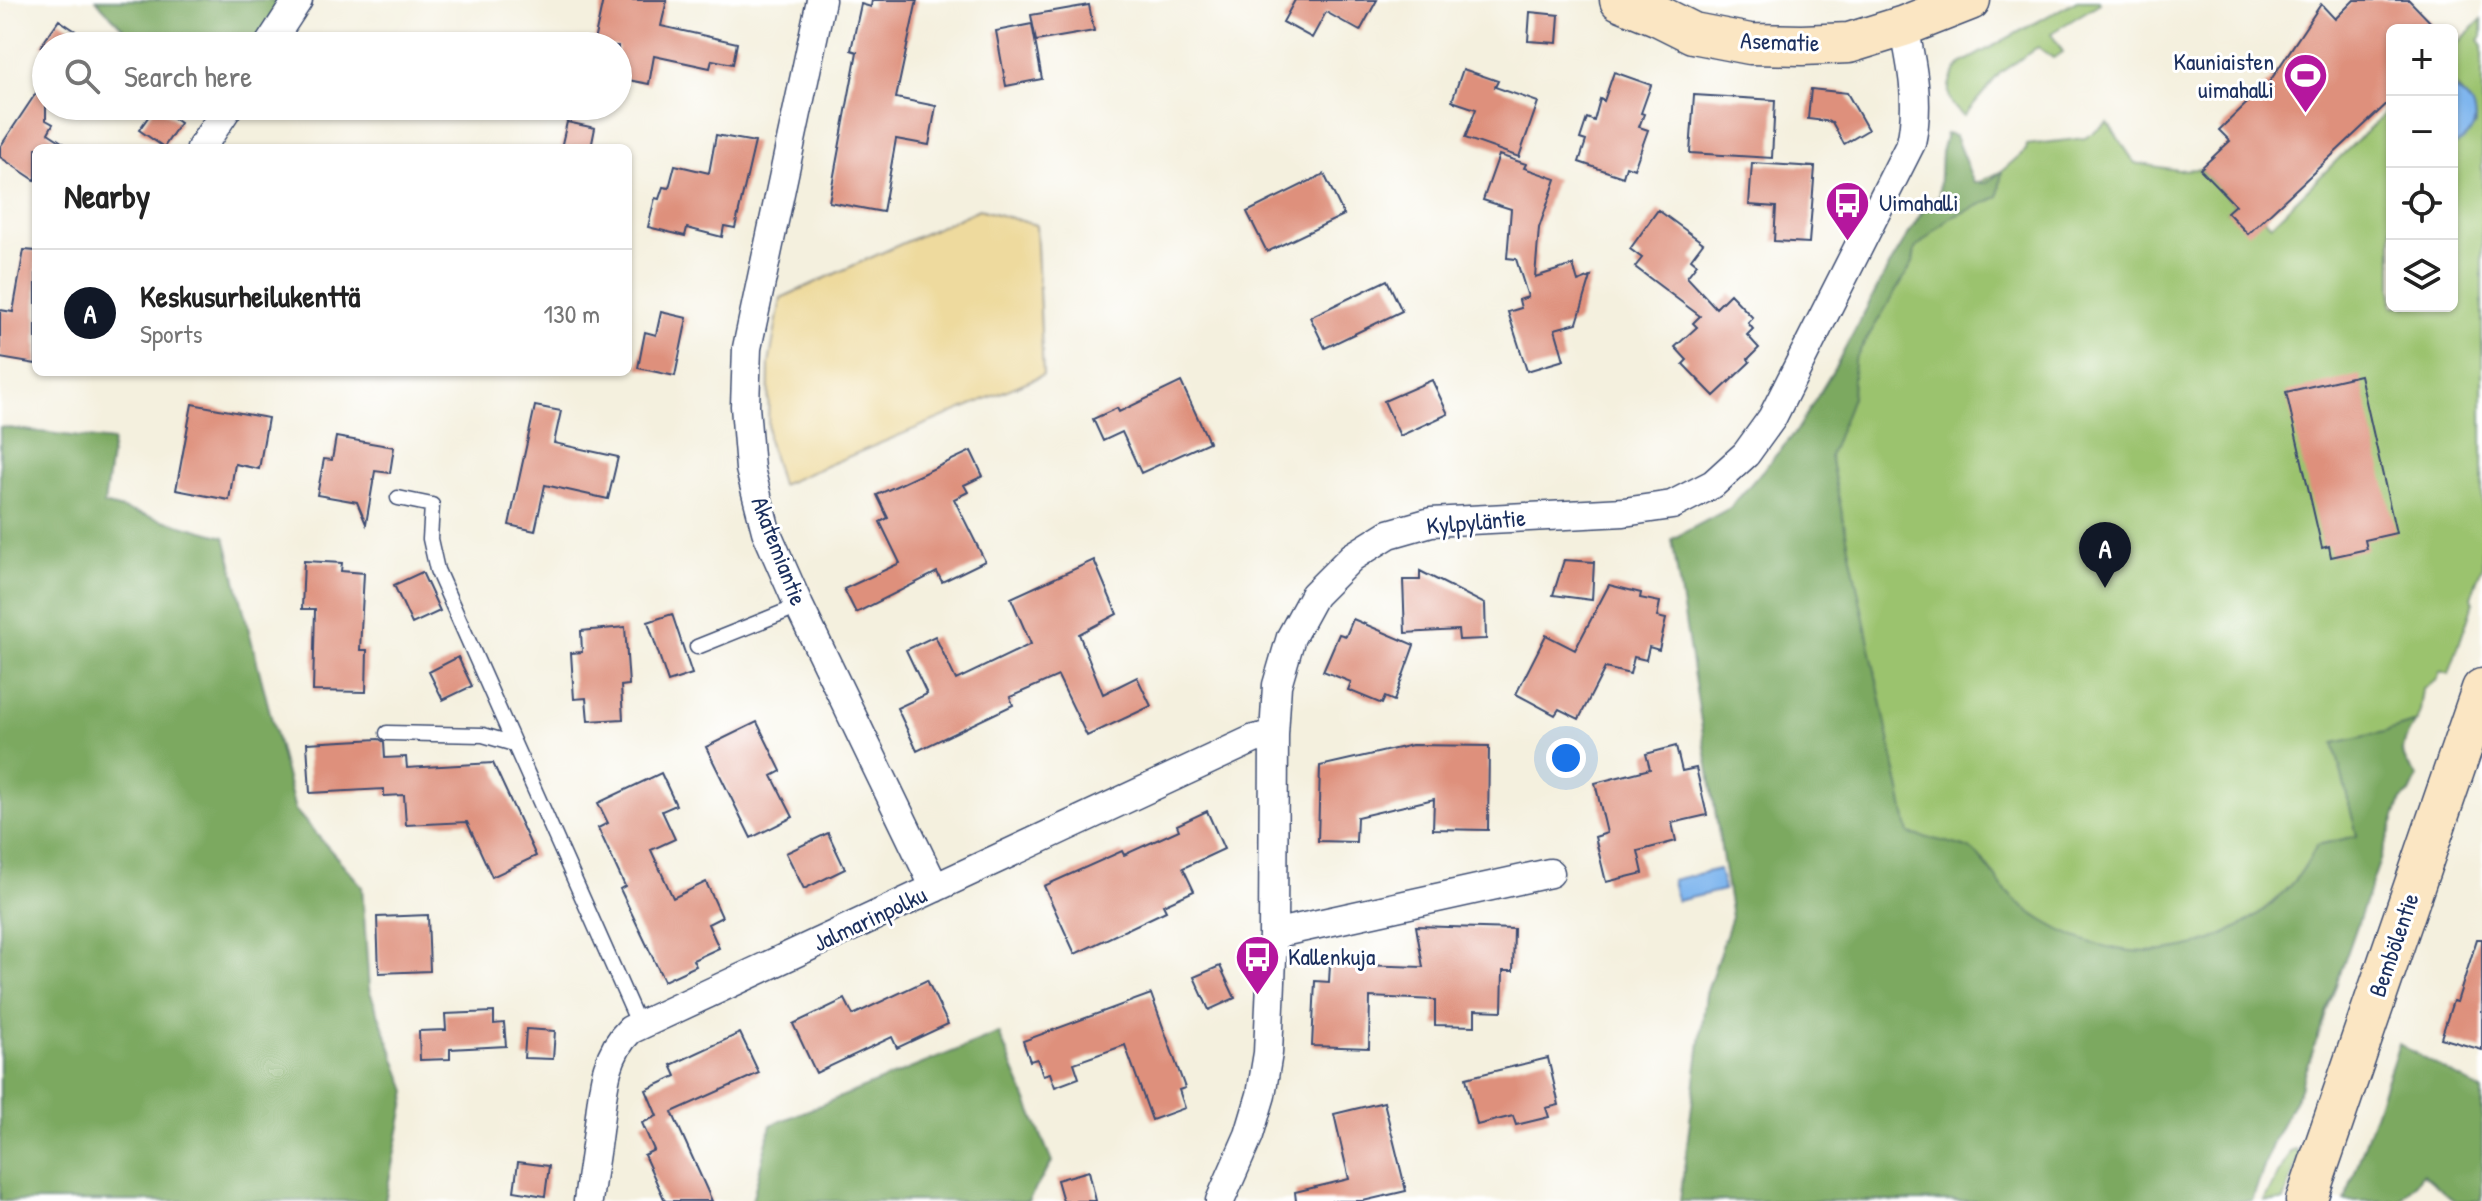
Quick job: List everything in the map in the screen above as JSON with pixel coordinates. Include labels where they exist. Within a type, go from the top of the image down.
[{"type":"main road","name":"Asematie","points":[[1620,0],[1659,16],[1701,17],[1799,28],[1904,26],[1970,0]]},
{"type":"main road","name":"Bembölentie","points":[[2306,1201],[2482,689]]},
{"type":"street","points":[[277,32],[298,0]]},
{"type":"street","name":"Akatemiantie","points":[[821,0],[747,348],[745,406],[750,469],[766,531],[799,606],[935,888]]},
{"type":"street","name":"Kylpyläntie","points":[[1220,1201],[1249,1135],[1261,1095],[1268,1053],[1277,685],[1291,637],[1314,595],[1352,557],[1389,534],[1431,522],[1624,512],[1672,505],[1713,484],[1746,454],[1772,418],[1911,143],[1916,120],[1916,98],[1904,26]]},
{"type":"street","points":[[204,144],[220,120]]},
{"type":"street","name":"Jalmarinpolku","points":[[588,1201],[601,1092],[609,1063],[621,1039],[639,1025],[1254,739],[1274,735]]},
{"type":"street","points":[[1273,934],[1550,873]]},
{"type":"lane","points":[[398,498],[432,505],[430,539],[437,570],[639,1025]]},
{"type":"lane","points":[[697,647],[799,606]]},
{"type":"lane","points":[[387,733],[483,735],[514,744]]},
{"type":"green space","points":[[96,0],[287,0],[266,32],[127,32]]},
{"type":"green space","points":[[2077,0],[2099,0],[2100,3],[2051,33],[2063,52],[2053,58],[2038,47],[2000,73],[1964,116],[1957,110],[1949,91],[1952,77],[1962,63]]},
{"type":"green space","points":[[2482,19],[2482,36],[2479,40],[2482,44],[2482,565],[2449,674],[2440,671],[2437,680],[2423,689],[2416,722],[2395,729],[2266,1129],[1954,962],[1808,632],[1837,364],[1888,268],[1924,209],[2002,171],[2026,150],[2027,145],[2085,138],[2108,123],[2135,163],[2177,170],[2200,169],[2235,205],[2228,212],[2264,218],[2271,225],[2386,112],[2386,312],[2458,312],[2458,143],[2475,125],[2475,118],[2472,106],[2458,89],[2458,43]]},
{"type":"green space","points":[[1946,134],[1955,136],[1974,183],[1987,183],[2002,171],[1998,197],[1948,219],[1915,249],[1913,263],[1854,360],[1852,397],[1830,456],[1909,834],[1973,851],[2017,902],[2042,920],[2076,937],[2110,948],[2144,952],[2178,949],[2211,940],[2242,925],[2271,903],[2298,876],[2317,845],[2357,836],[2334,743],[2416,722],[2403,750],[2406,763],[2418,776],[2410,793],[2401,800],[2299,1091],[2274,1139],[2252,1201],[1680,1201],[1706,994],[1732,917],[1672,539],[1730,508],[1796,432],[1837,364],[1888,268],[1924,209],[1939,196],[1941,152]]},
{"type":"green space","points":[[0,427],[113,441],[104,504],[225,537],[295,810],[362,886],[369,989],[407,1091],[385,1201],[0,1201]]},
{"type":"green space","points":[[999,1033],[1052,1162],[1028,1201],[752,1201],[771,1125]]},
{"type":"green space","points":[[2399,1044],[2482,1091],[2482,1201],[2454,1201],[2423,1174],[2400,1201],[2345,1201]]},
{"type":"green space","points":[[2295,1150],[2299,1154],[2284,1201],[2264,1201],[2290,1152]]},
{"type":"sand","points":[[979,209],[1036,225],[1043,375],[781,485],[768,439],[769,364],[781,298]]},
{"type":"water","points":[[2458,92],[2469,101],[2474,118],[2469,134],[2458,143]]},
{"type":"water","points":[[1719,869],[1724,890],[1677,901],[1672,880]]},
{"type":"building","points":[[603,0],[667,0],[661,26],[737,43],[733,64],[712,60],[710,68],[654,56],[649,84],[632,81],[632,32],[596,32]]},
{"type":"building","points":[[872,0],[917,0],[896,98],[936,106],[929,145],[896,139],[883,212],[829,202],[857,52],[851,50],[861,4],[871,7]]},
{"type":"building","points":[[1295,0],[1377,0],[1360,31],[1326,12],[1312,38],[1283,22]]},
{"type":"building","name":"Kauniaisten uimahalli","points":[[2354,0],[2409,0],[2432,24],[2386,24],[2386,105],[2248,234],[2227,212],[2235,205],[2200,169],[2230,141],[2219,130],[2270,81],[2321,4],[2335,19]]},
{"type":"building","points":[[1089,5],[1094,31],[1036,41],[1031,15]]},
{"type":"building","points":[[1530,12],[1559,15],[1557,43],[1528,41]]},
{"type":"building","points":[[59,20],[77,32],[51,32]]},
{"type":"building","points":[[1032,24],[1042,79],[1006,86],[996,31]]},
{"type":"building","points":[[1463,69],[1498,81],[1495,87],[1538,102],[1519,157],[1465,138],[1476,109],[1452,101]]},
{"type":"building","points":[[1614,72],[1651,85],[1639,127],[1648,130],[1634,169],[1626,166],[1623,177],[1579,162],[1586,141],[1580,139],[1587,118],[1594,121],[1600,99],[1604,101]]},
{"type":"building","points":[[1811,89],[1847,93],[1868,130],[1844,144],[1832,122],[1808,119]]},
{"type":"building","points":[[1694,95],[1775,100],[1772,158],[1690,153]]},
{"type":"building","points":[[32,99],[32,120],[46,120],[53,124],[48,133],[65,144],[32,144],[32,178],[0,157],[0,147]]},
{"type":"building","points":[[146,120],[176,120],[180,123],[166,144],[160,144],[139,130]]},
{"type":"building","points":[[567,122],[595,128],[592,144],[562,144]]},
{"type":"building","points":[[716,135],[755,142],[735,228],[724,226],[722,237],[687,228],[685,236],[648,227],[655,198],[659,199],[663,187],[669,188],[675,165],[709,173]]},
{"type":"building","points":[[1499,155],[1556,179],[1539,228],[1535,277],[1573,265],[1578,282],[1591,277],[1577,323],[1555,329],[1564,360],[1527,371],[1508,312],[1521,308],[1519,300],[1528,297],[1516,259],[1507,258],[1511,209],[1483,200]]},
{"type":"building","points":[[1752,163],[1815,167],[1809,243],[1774,241],[1776,207],[1749,205]]},
{"type":"building","points":[[1324,174],[1344,215],[1267,252],[1247,212]]},
{"type":"building","points":[[1658,210],[1703,243],[1691,259],[1697,264],[1687,277],[1716,308],[1730,294],[1753,318],[1748,323],[1753,329],[1747,335],[1759,348],[1748,359],[1750,362],[1714,396],[1683,364],[1687,360],[1675,347],[1697,327],[1693,323],[1700,316],[1635,267],[1642,258],[1630,249]]},
{"type":"building","points":[[24,250],[32,251],[32,363],[0,358],[0,310],[13,312]]},
{"type":"building","points":[[1387,280],[1402,311],[1325,348],[1310,317]]},
{"type":"building","points":[[661,312],[687,318],[675,376],[638,368],[645,332],[656,335]]},
{"type":"building","points":[[2360,375],[2396,533],[2365,540],[2367,549],[2331,557],[2329,546],[2322,548],[2286,392]]},
{"type":"building","points":[[1432,380],[1448,414],[1400,436],[1384,401]]},
{"type":"building","points":[[1181,382],[1209,442],[1141,473],[1122,432],[1103,441],[1093,419],[1117,408],[1119,412]]},
{"type":"building","points":[[192,404],[268,418],[259,469],[235,464],[229,500],[176,490]]},
{"type":"building","points":[[535,406],[561,411],[554,443],[618,457],[608,499],[545,485],[535,531],[509,525]]},
{"type":"building","points":[[336,437],[394,447],[390,473],[375,471],[366,524],[357,502],[317,495],[324,459],[332,460]]},
{"type":"building","points":[[971,451],[983,476],[964,485],[968,492],[954,499],[985,561],[942,582],[937,572],[856,613],[844,589],[900,563],[880,522],[888,518],[877,495]]},
{"type":"building","points":[[1094,560],[1117,614],[1079,634],[1103,694],[1137,677],[1151,706],[1087,736],[1058,676],[1010,697],[1013,705],[917,751],[897,708],[927,694],[906,650],[935,636],[956,680],[1031,644],[1011,598]]},
{"type":"building","points":[[1564,560],[1594,562],[1592,600],[1553,595]]},
{"type":"building","points":[[304,561],[342,563],[341,571],[364,573],[360,650],[367,650],[366,692],[313,691],[315,609],[302,609]]},
{"type":"building","points":[[1420,571],[1485,604],[1486,639],[1459,640],[1458,630],[1405,633],[1403,580],[1420,580]]},
{"type":"building","points":[[422,572],[440,611],[412,624],[394,585]]},
{"type":"building","points":[[1609,585],[1641,593],[1640,598],[1660,602],[1657,617],[1666,619],[1659,650],[1649,647],[1646,660],[1634,657],[1630,674],[1605,668],[1579,719],[1559,709],[1555,715],[1516,694],[1546,635],[1575,650]]},
{"type":"building","points":[[672,614],[692,674],[668,682],[648,622]]},
{"type":"building","points":[[1353,619],[1414,645],[1394,701],[1385,697],[1382,704],[1348,690],[1351,682],[1323,671],[1339,634],[1346,636]]},
{"type":"building","points":[[625,627],[629,685],[621,686],[623,719],[588,721],[586,698],[574,699],[571,653],[582,652],[581,631]]},
{"type":"building","points":[[458,657],[472,686],[443,700],[429,672]]},
{"type":"building","points":[[757,722],[781,771],[772,776],[793,817],[751,838],[706,747]]},
{"type":"building","points":[[379,739],[384,742],[385,758],[406,757],[407,768],[493,763],[536,856],[492,877],[467,822],[406,825],[404,795],[384,796],[384,789],[310,793],[307,743]]},
{"type":"building","points":[[1412,745],[1489,746],[1488,830],[1433,829],[1434,799],[1357,817],[1356,842],[1318,841],[1320,766]]},
{"type":"building","points":[[1676,746],[1682,771],[1696,768],[1707,815],[1672,823],[1676,841],[1638,851],[1643,873],[1606,882],[1595,837],[1607,833],[1595,783],[1650,769],[1646,754]]},
{"type":"building","points":[[661,773],[676,805],[662,811],[675,839],[651,850],[673,898],[706,882],[722,917],[708,924],[719,948],[693,960],[696,966],[664,981],[620,889],[625,886],[598,828],[608,823],[598,803]]},
{"type":"building","points":[[1207,811],[1224,849],[1183,868],[1194,891],[1163,905],[1166,911],[1075,954],[1044,886],[1122,851],[1124,855],[1179,830],[1177,825]]},
{"type":"building","points":[[828,833],[845,869],[804,889],[786,853]]},
{"type":"building","points":[[428,915],[430,971],[379,973],[377,917]]},
{"type":"building","points":[[1416,926],[1514,929],[1513,971],[1503,971],[1502,1011],[1475,1010],[1475,1026],[1435,1025],[1435,1000],[1370,997],[1369,1048],[1312,1046],[1315,981],[1329,982],[1330,964],[1423,967]]},
{"type":"building","points":[[2477,939],[2482,939],[2482,1050],[2441,1038],[2453,1001],[2457,1002]]},
{"type":"building","points":[[1220,966],[1235,998],[1209,1010],[1194,977]]},
{"type":"building","points":[[927,980],[948,1024],[897,1048],[892,1037],[816,1073],[793,1024],[845,999],[853,1015]]},
{"type":"building","points":[[1151,994],[1185,1088],[1179,1090],[1185,1108],[1152,1120],[1125,1045],[1074,1063],[1079,1078],[1055,1087],[1050,1073],[1043,1075],[1037,1059],[1030,1061],[1023,1041]]},
{"type":"building","points":[[494,1012],[494,1024],[504,1023],[506,1046],[450,1049],[450,1059],[420,1060],[419,1031],[446,1030],[445,1014]]},
{"type":"building","points":[[526,1029],[555,1031],[553,1059],[524,1058]]},
{"type":"building","points":[[740,1033],[759,1073],[672,1112],[712,1201],[665,1201],[644,1155],[654,1150],[642,1123],[657,1116],[646,1090],[676,1076],[671,1065]]},
{"type":"building","points":[[1548,1058],[1559,1105],[1546,1108],[1549,1117],[1516,1125],[1513,1116],[1477,1125],[1466,1078]]},
{"type":"building","points":[[1384,1102],[1406,1191],[1363,1201],[1296,1201],[1295,1192],[1349,1179],[1334,1114]]},
{"type":"building","points":[[518,1162],[549,1166],[545,1196],[514,1191]]},
{"type":"building","points":[[1089,1171],[1096,1201],[1063,1201],[1057,1180]]},
{"type":"place","name":"Kauniaisten uimahalli","points":[[2305,115]]},
{"type":"place","name":"Uimahalli","points":[[1848,242]]},
{"type":"place","name":"Keskusurheilukenttä","points":[[2105,588]]},
{"type":"place","name":"Kallenkuja","points":[[1257,996]]}]
